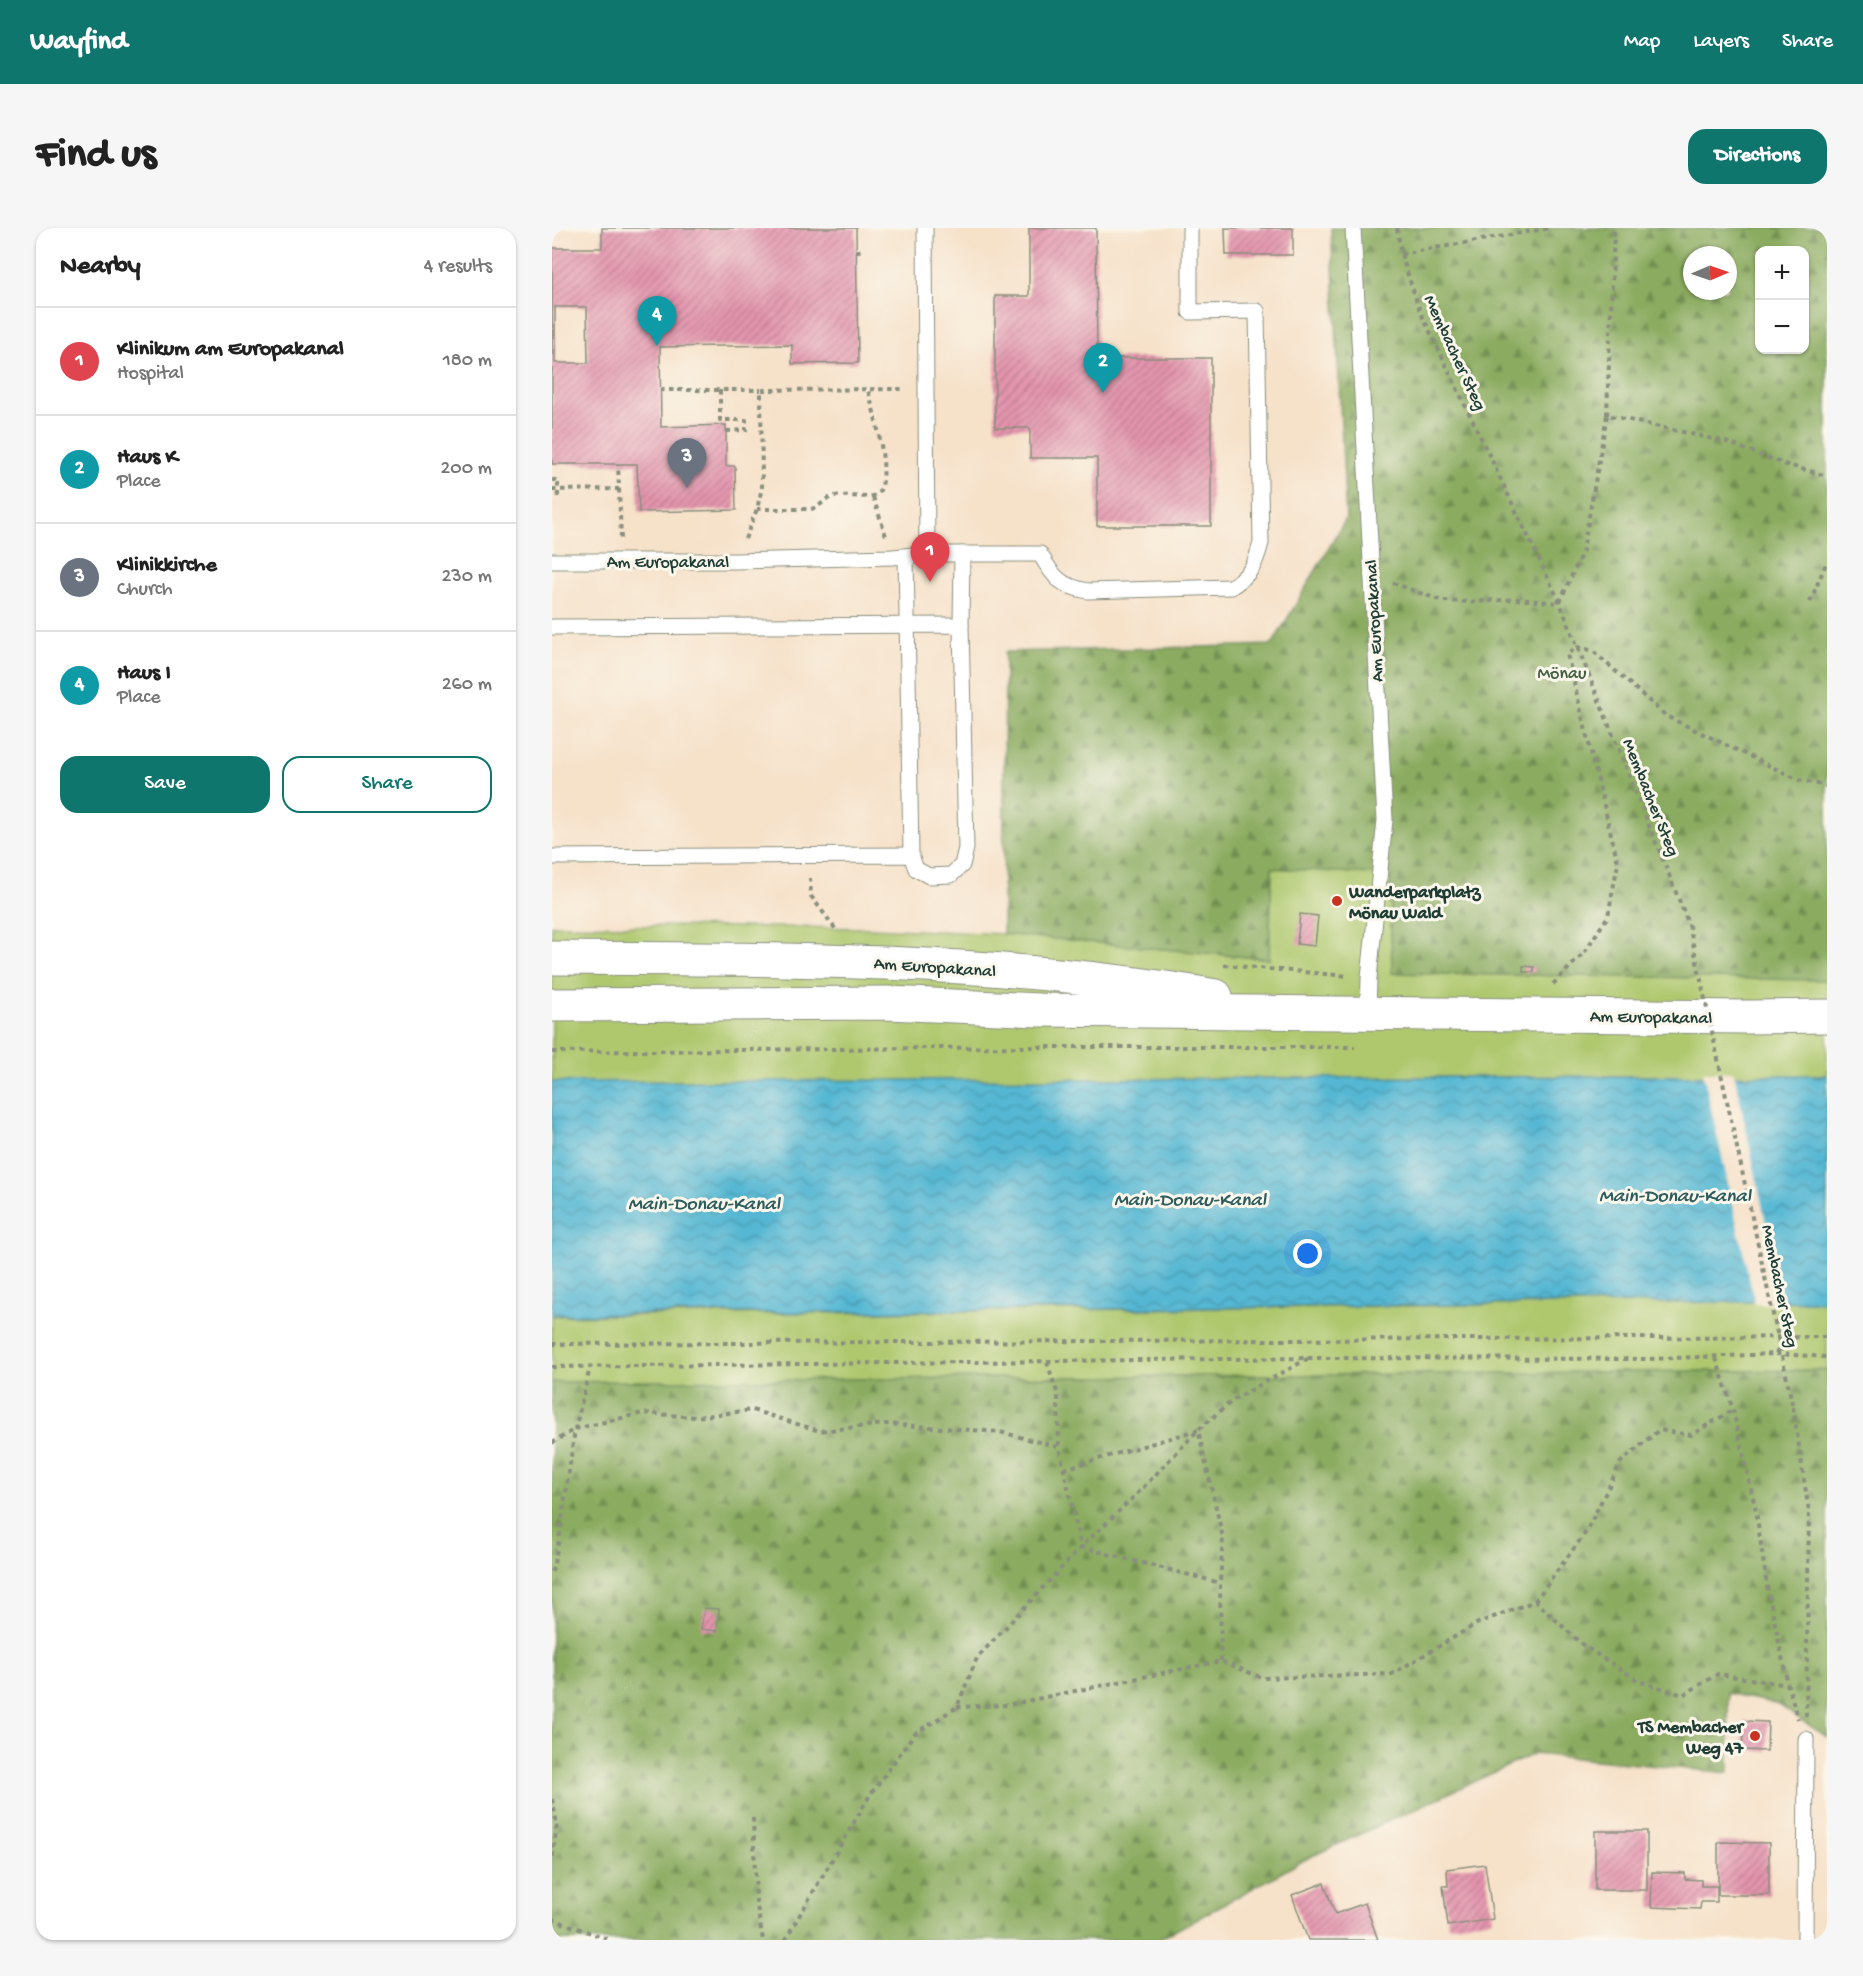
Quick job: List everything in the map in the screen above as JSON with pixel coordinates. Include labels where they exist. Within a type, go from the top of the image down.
[{"type":"main road","name":"Am Europakanal","points":[[552,958],[803,959],[909,963],[1039,973],[1170,988],[1315,1013]]},
{"type":"main road","name":"Am Europakanal","points":[[552,1005],[888,1003],[1039,1010],[1827,1016]]},
{"type":"lane","points":[[925,228],[927,554]]},
{"type":"lane","name":"Am Europakanal","points":[[552,561],[737,561],[899,557],[927,554],[1040,554],[1052,575],[1071,588],[1088,591],[1231,587],[1245,578],[1255,566],[1261,543],[1257,311],[1190,312],[1190,228]]},
{"type":"lane","name":"Am Europakanal","points":[[1353,228],[1385,820],[1369,978],[1368,1013]]},
{"type":"lane","points":[[899,557],[907,625],[910,855],[916,868],[929,876],[951,875],[962,865],[966,836],[961,625],[962,554]]},
{"type":"lane","points":[[552,627],[961,625]]},
{"type":"lane","points":[[552,857],[910,855]]},
{"type":"lane","points":[[1805,1940],[1806,1739]]},
{"type":"path","name":"Membacher Steg","points":[[1397,228],[1401,254],[1420,311],[1560,603],[1689,925],[1793,1407],[1809,1512],[1806,1739]]},
{"type":"path","points":[[1401,254],[1550,228]]},
{"type":"path","points":[[1371,579],[1398,584],[1442,601],[1518,599],[1560,603],[1583,550],[1607,415],[1614,228]]},
{"type":"path","points":[[856,251],[865,251]]},
{"type":"path","points":[[660,390],[926,388]]},
{"type":"path","points":[[720,390],[720,420],[746,420],[746,430],[726,431]]},
{"type":"path","points":[[737,561],[757,509],[762,488],[760,390]]},
{"type":"path","points":[[757,509],[811,509],[837,495],[873,497],[879,493],[883,483],[882,443],[868,390]]},
{"type":"path","points":[[1607,415],[1726,442],[1784,464],[1827,476]]},
{"type":"path","points":[[618,464],[622,561]]},
{"type":"path","points":[[552,480],[558,480],[558,495],[552,495]]},
{"type":"path","points":[[552,490],[619,489]]},
{"type":"path","points":[[873,497],[899,557]]},
{"type":"path","points":[[1810,602],[1827,561]]},
{"type":"path","points":[[1546,990],[1584,953],[1608,916],[1618,863],[1567,654],[1578,647],[1593,651],[1666,716],[1799,780],[1827,786]]},
{"type":"path","points":[[809,856],[811,896],[839,934]]},
{"type":"path","points":[[1712,1046],[1724,1046]]},
{"type":"path","points":[[552,1052],[1035,1047],[1358,1047]]},
{"type":"path","points":[[1776,1354],[1785,1337]]},
{"type":"path","points":[[552,1344],[1827,1337]]},
{"type":"path","points":[[552,1367],[1310,1358],[1716,1358],[1776,1354],[1827,1357]]},
{"type":"path","points":[[957,1707],[977,1659],[1081,1547],[1139,1492],[1198,1430],[1233,1400],[1310,1358]]},
{"type":"path","points":[[1716,1358],[1733,1410],[1756,1511],[1767,1587],[1788,1685],[1795,1712],[1806,1739]]},
{"type":"path","points":[[1047,1362],[1058,1395],[1059,1447],[1081,1547]]},
{"type":"path","points":[[552,1572],[559,1540],[575,1429],[590,1368]]},
{"type":"path","points":[[552,1443],[575,1429],[643,1413],[696,1417],[753,1410],[820,1431],[885,1424],[1000,1432],[1059,1447]]},
{"type":"path","points":[[785,1940],[870,1795],[914,1734],[957,1707],[1007,1705],[1221,1661],[1263,1678],[1392,1674],[1478,1623],[1535,1601],[1586,1532],[1621,1462],[1659,1430],[1691,1435],[1733,1410]]},
{"type":"path","points":[[1064,1469],[1198,1430]]},
{"type":"path","points":[[1198,1430],[1223,1538],[1220,1583],[1221,1661]]},
{"type":"path","points":[[552,1544],[559,1540]]},
{"type":"path","points":[[1081,1547],[1220,1583]]},
{"type":"path","points":[[1535,1601],[1584,1646],[1638,1681],[1683,1695],[1718,1674],[1788,1685]]},
{"type":"path","points":[[552,1799],[556,1824],[552,1861]]},
{"type":"path","points":[[753,1818],[756,1901],[763,1940]]},
{"type":"path","points":[[552,1919],[612,1940]]},
{"type":"green space","name":"Mönau","points":[[1331,228],[1827,228],[1827,980],[1392,973],[1390,875],[1272,868],[1269,959],[1003,934],[1005,652],[1272,645],[1346,519]]},
{"type":"green space","points":[[1272,868],[1390,875],[1392,973],[1827,980],[1827,1075],[552,1082],[552,925],[870,928],[1003,934],[1269,959]]},
{"type":"green space","points":[[1827,1301],[1827,1370],[552,1382],[552,1316]]},
{"type":"green space","points":[[1827,1370],[1827,1737],[1779,1705],[1728,1693],[1729,1773],[1534,1754],[1308,1858],[1158,1940],[552,1940],[552,1382]]},
{"type":"water","name":"Main-Donau-Kanal","points":[[1827,1075],[1827,1301],[552,1315],[552,1082]]},
{"type":"pier","points":[[1703,1072],[1734,1072],[1783,1304],[1755,1304]]},
{"type":"building","points":[[602,228],[856,228],[858,363],[792,364],[792,345],[660,347],[661,427],[726,425],[726,466],[735,466],[736,510],[639,512],[637,464],[552,464],[552,248],[602,248]],"holes":[[[555,307],[587,307],[588,363],[555,363]]]},
{"type":"building","points":[[1029,228],[1096,228],[1097,358],[1211,358],[1211,526],[1097,526],[1097,458],[1030,458],[1030,428],[995,428],[995,296],[1029,296]]},
{"type":"building","points":[[1225,228],[1293,228],[1293,255],[1226,255]]},
{"type":"building","points":[[1300,914],[1318,916],[1315,946],[1297,944]]},
{"type":"building","points":[[1523,966],[1534,967],[1534,972],[1523,972]]},
{"type":"building","points":[[704,1608],[719,1609],[717,1631],[701,1629]]},
{"type":"building","name":"TS Membacher Weg 47","points":[[1744,1721],[1768,1722],[1767,1751],[1742,1750]]},
{"type":"building","points":[[1595,1831],[1647,1831],[1647,1890],[1595,1890]]},
{"type":"building","points":[[1718,1842],[1769,1843],[1769,1895],[1718,1895]]},
{"type":"building","points":[[1485,1864],[1493,1919],[1448,1926],[1443,1886],[1448,1886],[1447,1869]]},
{"type":"building","points":[[1652,1872],[1685,1873],[1685,1879],[1701,1880],[1701,1886],[1717,1886],[1717,1902],[1701,1902],[1700,1909],[1651,1907]]},
{"type":"building","points":[[1324,1883],[1335,1914],[1365,1903],[1378,1940],[1308,1940],[1292,1895]]},
{"type":"place","name":"Haus I","points":[[657,346]]},
{"type":"place","name":"Haus K","points":[[1103,393]]},
{"type":"place","name":"Klinikkirche","points":[[687,488]]},
{"type":"place","name":"Klinikum am Europakanal","points":[[930,582]]},
{"type":"place","name":"Wanderparkplatz Mönau Wald","points":[[1337,901]]},
{"type":"place","name":"TS Membacher Weg 47","points":[[1755,1736]]}]
